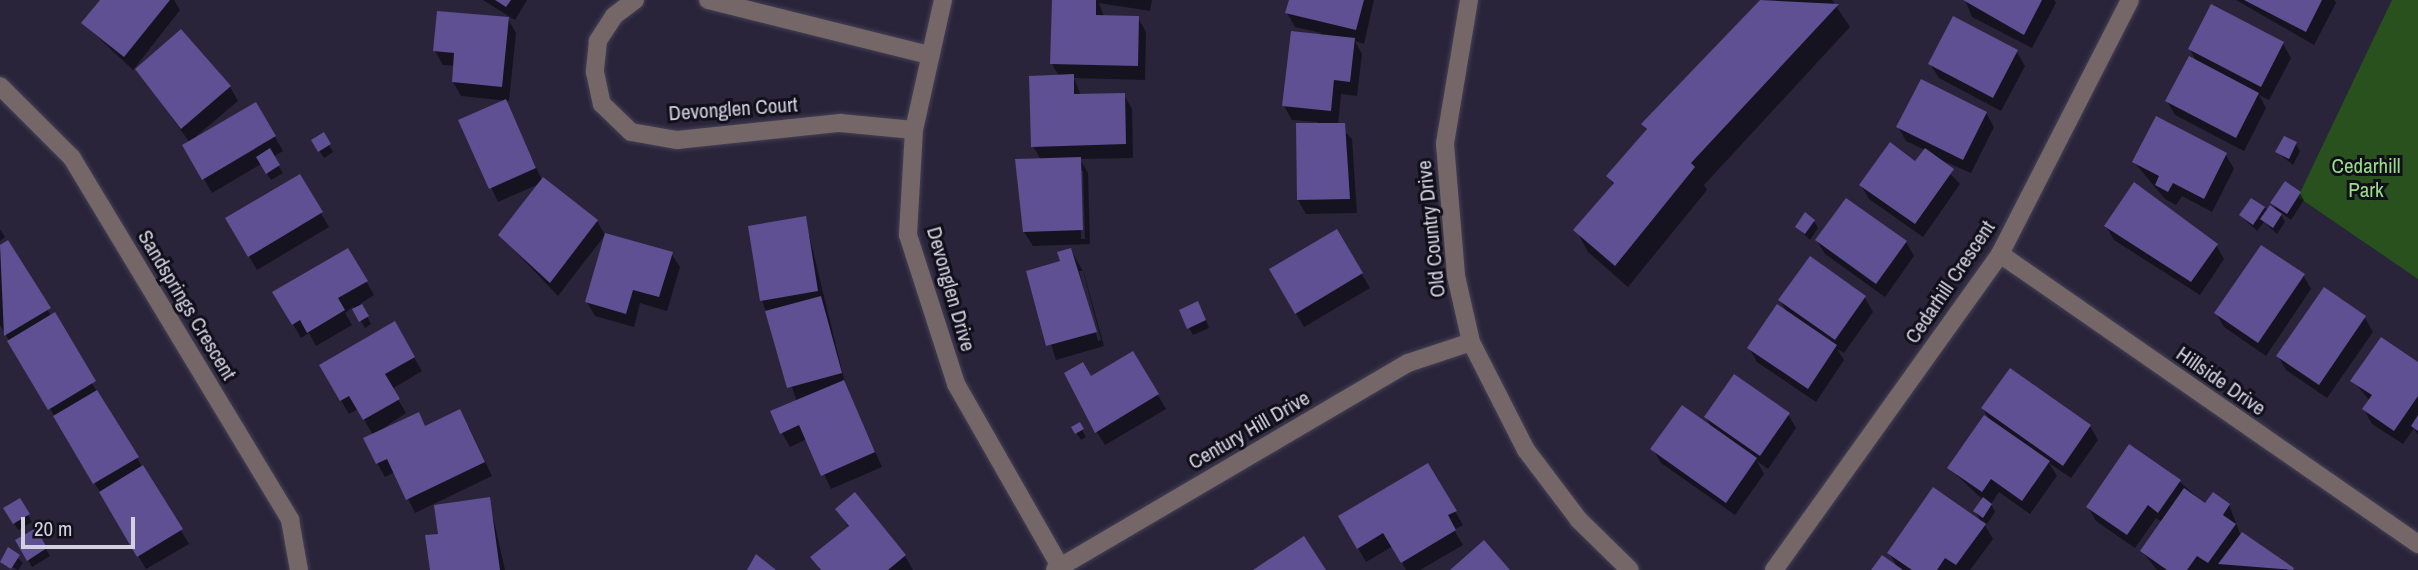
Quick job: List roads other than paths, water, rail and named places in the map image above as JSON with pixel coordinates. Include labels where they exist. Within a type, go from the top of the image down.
[{"type":"street","name":"Devonglen Court","points":[[635,0],[614,16],[598,41],[595,72],[603,104],[631,132],[677,140],[840,123],[914,130]]},
{"type":"street","points":[[708,0],[929,55]]},
{"type":"street","name":"Devonglen Drive","points":[[943,0],[914,130],[908,235],[956,384],[1058,568]]},
{"type":"street","name":"Old Country Drive","points":[[1469,0],[1445,144],[1456,276],[1471,342],[1526,450],[1579,520],[1630,570]]},
{"type":"street","name":"Cedarhill Crescent","points":[[1774,570],[2000,254],[2130,0]]},
{"type":"street","name":"Sandsprings Crescent","points":[[0,86],[72,158],[290,520],[299,570]]},
{"type":"street","name":"Hillside Drive","points":[[2000,254],[2418,544]]},
{"type":"street","name":"Century Hill Drive","points":[[1058,568],[1408,363],[1471,342]]},
{"type":"park label","name":"Cedarhill Park","points":[[2366,178]]}]
